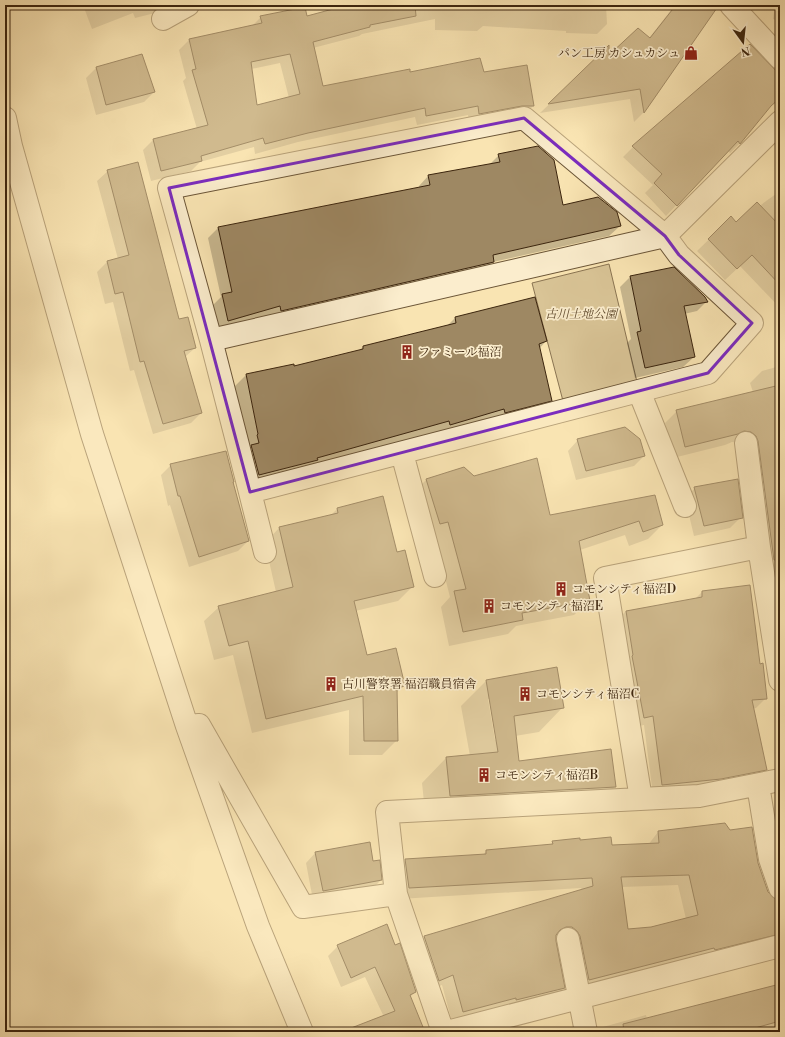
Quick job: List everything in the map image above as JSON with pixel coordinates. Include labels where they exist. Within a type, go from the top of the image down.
[{"type":"street","points":[[163,19],[188,5]]},
{"type":"street","points":[[731,5],[780,58]]},
{"type":"street","points":[[5,118],[11,146],[92,434],[187,726],[258,926],[302,1032]]},
{"type":"street","points":[[250,492],[708,373],[752,323],[680,255],[665,236],[524,118],[169,188],[211,340],[265,552]]},
{"type":"street","points":[[211,340],[665,236],[780,122]]},
{"type":"street","points":[[638,391],[684,506]]},
{"type":"street","points":[[746,443],[759,547],[780,680]]},
{"type":"street","points":[[402,453],[435,576]]},
{"type":"street","points":[[641,799],[605,578],[759,547]]},
{"type":"street","points":[[187,726],[199,725],[303,907],[396,894]]},
{"type":"street","points":[[443,1032],[396,894],[387,812],[699,796],[780,780]]},
{"type":"street","points":[[758,785],[770,859],[780,888]]},
{"type":"street","points":[[568,939],[586,1032]]},
{"type":"street","points":[[447,1032],[780,946]]},
{"type":"highlighted area","points":[[524,118],[665,236],[679,255],[752,323],[708,373],[250,492],[169,188]]},
{"type":"green space","name":"古川土地公園","points":[[609,264],[637,382],[563,401],[532,283]]},
{"type":"building","points":[[348,5],[415,5],[416,16],[370,25],[370,27],[313,42],[323,86],[410,69],[410,72],[480,58],[484,72],[527,65],[534,106],[522,106],[479,114],[478,106],[426,116],[425,108],[308,133],[265,144],[263,138],[201,156],[202,161],[161,171],[153,139],[208,125],[192,70],[196,69],[189,39],[262,23],[260,16],[305,7],[307,16]],"holes":[[[290,54],[300,94],[257,105],[251,62]]]},
{"type":"building","points":[[676,5],[719,5],[644,113],[640,89],[548,104],[609,45],[609,55],[638,28],[650,38]]},
{"type":"building","points":[[750,44],[780,75],[780,98],[771,106],[740,144],[738,141],[677,206],[654,183],[662,174],[632,146]]},
{"type":"building","points":[[142,54],[155,92],[106,105],[96,67]]},
{"type":"building","points":[[538,146],[554,160],[563,205],[598,197],[617,212],[621,226],[493,255],[494,262],[281,311],[280,306],[228,321],[222,294],[232,292],[218,227],[430,185],[428,175],[500,162],[498,154]]},
{"type":"building","points":[[138,162],[179,319],[188,317],[196,348],[184,351],[202,413],[163,424],[144,361],[140,362],[123,292],[115,294],[107,261],[129,255],[107,170]]},
{"type":"building","points":[[757,202],[780,226],[780,285],[752,255],[737,269],[708,239],[731,216],[736,222]]},
{"type":"building","points":[[674,267],[705,297],[708,302],[684,306],[695,357],[645,368],[637,332],[641,331],[630,276]]},
{"type":"building","points":[[535,297],[547,341],[539,344],[552,401],[505,413],[504,409],[450,425],[449,421],[317,458],[318,460],[259,475],[251,445],[259,443],[258,434],[246,374],[294,364],[294,366],[363,349],[363,346],[456,323],[455,317]]},
{"type":"building","points":[[780,385],[780,559],[774,560],[758,441],[756,436],[751,432],[744,431],[738,434],[685,447],[676,410]]},
{"type":"building","points":[[625,427],[640,439],[645,456],[586,471],[577,439]]},
{"type":"building","points":[[226,451],[249,541],[199,557],[180,496],[178,496],[170,464]]},
{"type":"building","points":[[537,458],[550,515],[655,495],[663,525],[643,532],[639,521],[579,541],[590,601],[522,613],[523,620],[463,632],[454,591],[466,589],[448,522],[440,524],[426,479],[464,467],[474,476]]},
{"type":"building","points":[[738,479],[743,518],[704,526],[694,487]]},
{"type":"building","points":[[383,496],[397,552],[405,550],[414,587],[354,601],[367,655],[396,648],[405,686],[397,688],[398,741],[364,741],[363,696],[266,719],[248,641],[229,646],[218,606],[293,587],[279,527],[338,513],[337,508]]},
{"type":"building","points":[[750,585],[760,664],[763,663],[767,699],[752,700],[767,770],[721,779],[662,785],[653,716],[644,718],[632,656],[626,611],[702,597],[702,591]]},
{"type":"building","points":[[557,667],[564,708],[514,716],[519,761],[611,749],[616,787],[450,796],[446,757],[498,752],[486,680]]},
{"type":"building","points":[[780,822],[780,843],[777,823]]},
{"type":"building","points":[[725,823],[730,830],[752,827],[758,863],[768,892],[777,900],[780,915],[780,934],[715,950],[714,948],[589,980],[580,936],[572,927],[566,927],[560,930],[556,935],[565,988],[516,1000],[516,998],[463,1012],[453,975],[439,981],[424,936],[593,886],[592,878],[409,888],[405,859],[486,854],[486,850],[553,844],[552,841],[580,838],[580,840],[611,837],[612,845],[659,843],[658,831]],"holes":[[[689,875],[698,915],[651,927],[628,929],[621,877]]]},
{"type":"building","points":[[370,842],[373,861],[380,860],[382,880],[323,891],[315,852]]},
{"type":"building","points":[[387,924],[395,945],[400,943],[416,992],[410,995],[425,1032],[346,1032],[346,1030],[395,1011],[375,967],[351,978],[337,945]]},
{"type":"building","points":[[780,984],[780,1021],[741,1032],[624,1032],[623,1024]]},
{"type":"place","name":"パン工房 カシュカシュ","points":[[691,53]]},
{"type":"place","name":"ファミール福沼","points":[[407,352]]},
{"type":"place","name":"コモンシティ福沼D","points":[[561,589]]},
{"type":"place","name":"コモンシティ福沼E","points":[[489,606]]},
{"type":"place","name":"古川警察署 福沼職員宿舎","points":[[331,684]]},
{"type":"place","name":"コモンシティ福沼C","points":[[525,694]]},
{"type":"place","name":"コモンシティ福沼B","points":[[484,775]]}]
